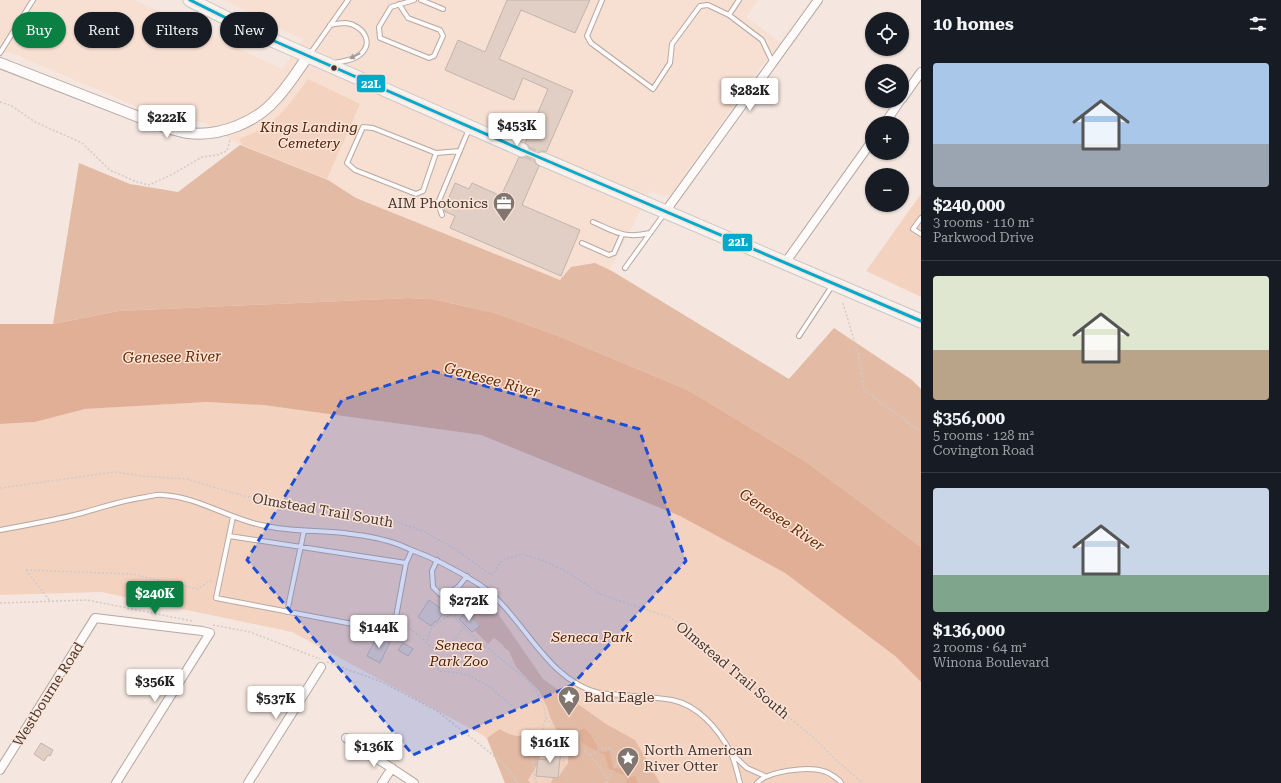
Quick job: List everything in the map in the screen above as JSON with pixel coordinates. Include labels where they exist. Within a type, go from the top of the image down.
[{"type":"main road","points":[[190,0],[256,33],[522,150]]},
{"type":"main road","points":[[542,159],[921,321]]},
{"type":"street","points":[[665,212],[818,0]]},
{"type":"street","points":[[0,63],[167,128],[189,133],[201,133],[224,130],[249,120],[261,113],[276,99],[308,56]]},
{"type":"street","points":[[909,89],[921,72]]},
{"type":"street","points":[[785,264],[865,151]]},
{"type":"street","name":"Westbourne Road","points":[[0,770],[95,618],[202,631],[212,629]]},
{"type":"street","points":[[116,783],[212,629]]},
{"type":"street","points":[[248,783],[321,668]]},
{"type":"street","points":[[346,738],[414,783]]},
{"type":"street","points":[[382,783],[392,768]]},
{"type":"lane","points":[[0,53],[33,0]]},
{"type":"lane","points":[[308,56],[348,0]]},
{"type":"lane","points":[[400,2],[408,18],[440,30],[443,36],[434,56],[429,58],[380,38],[379,27],[391,7],[400,2],[414,0]]},
{"type":"lane","points":[[421,0],[443,9]]},
{"type":"lane","points":[[602,0],[587,36],[591,42],[653,89],[670,62],[672,44],[700,6],[708,5],[729,15],[762,40],[773,63]]},
{"type":"lane","points":[[729,15],[739,0]]},
{"type":"lane","points":[[327,64],[345,61],[359,55],[366,46],[367,41],[362,30],[356,26],[347,23],[330,25]]},
{"type":"lane","points":[[436,153],[423,191],[416,194],[355,170],[347,163],[363,127],[373,128],[436,153],[460,151]]},
{"type":"lane","points":[[442,215],[438,203],[470,127]]},
{"type":"lane","points":[[625,268],[665,212]]},
{"type":"lane","points":[[921,218],[913,229],[921,234]]},
{"type":"lane","points":[[592,222],[622,235],[635,236],[650,233]]},
{"type":"lane","points":[[582,243],[610,256],[614,253],[622,235]]},
{"type":"lane","points":[[799,336],[833,284]]},
{"type":"lane","points":[[0,530],[37,524],[83,513],[126,500],[162,494],[187,500],[233,517],[261,525],[287,530],[343,533],[384,540],[437,560],[467,576],[488,590],[522,627],[547,659],[570,680],[588,690],[599,693],[673,700],[684,704],[696,710],[712,725],[730,752],[748,768],[765,776]]},
{"type":"lane","points":[[233,517],[216,598],[287,612],[358,625],[390,621],[396,617],[406,563],[412,550]]},
{"type":"lane","points":[[287,612],[304,531]]},
{"type":"lane","points":[[229,536],[406,563]]},
{"type":"lane","points":[[437,560],[432,571],[433,587],[440,594],[449,594],[459,586],[467,576]]},
{"type":"lane","points":[[730,752],[740,783]]},
{"type":"lane","points":[[757,783],[765,776],[805,769],[824,771],[840,780],[842,783]]},
{"type":"path","points":[[0,102],[12,106],[35,122],[82,143],[110,170],[137,182],[148,185],[173,174],[202,157],[217,156],[227,151],[230,140]]},
{"type":"path","points":[[843,303],[860,360],[864,390],[921,432]]},
{"type":"path","name":"Olmstead Trail South","points":[[0,488],[115,472],[143,476],[187,478],[244,496],[377,516],[400,523],[425,532],[455,549],[491,575],[496,570],[499,563],[508,558],[522,554],[544,561],[569,573],[602,595],[669,617],[680,624],[706,649],[729,663],[754,688],[815,739],[838,762],[863,783]]},
{"type":"path","points":[[50,601],[26,570],[132,574],[198,589],[209,581],[219,583]]},
{"type":"path","points":[[449,594],[456,619],[476,639],[526,679],[542,701],[546,718],[542,732],[528,742],[528,748],[534,767],[533,771],[537,783]]},
{"type":"path","points":[[0,603],[86,600],[198,622]]},
{"type":"path","points":[[426,642],[431,629],[455,612]]},
{"type":"path","points":[[396,617],[421,638]]},
{"type":"path","points":[[434,648],[454,640],[464,627]]},
{"type":"path","points":[[212,629],[250,632],[382,682],[436,711],[505,765],[518,783]]},
{"type":"path","points":[[424,639],[428,645],[434,648],[437,654],[436,665],[440,671],[466,674],[479,680],[517,710]]},
{"type":"path","points":[[546,718],[556,729],[561,740]]},
{"type":"path","points":[[542,732],[554,745],[561,748],[564,754],[565,778],[568,783]]},
{"type":"path","points":[[554,745],[562,738],[589,755],[603,771],[607,780]]},
{"type":"path","points":[[589,755],[604,748],[610,748],[616,755],[619,760],[606,783]]},
{"type":"highlighted area","points":[[432,371],[639,429],[686,561],[572,685],[413,755],[247,560],[342,400]]},
{"type":"shaded area","points":[[0,0],[135,0],[161,12],[142,12],[142,48],[212,48],[212,36],[220,40],[220,48],[237,48],[282,69],[303,40],[278,27],[278,12],[248,12],[224,0],[758,0],[746,17],[783,44],[761,67],[671,194],[665,196],[650,191],[610,270],[595,263],[560,280],[356,198],[328,180],[240,145],[203,122],[181,121],[159,116],[17,55],[0,50]]},
{"type":"shaded area","points":[[240,145],[328,180],[356,198],[560,280],[571,267],[595,263],[612,271],[789,379],[834,328],[912,380],[921,389],[921,547],[805,461],[688,390],[556,335],[495,313],[432,299],[407,298],[118,311],[53,324],[79,163],[130,184],[178,192]]},
{"type":"shaded area","points":[[483,593],[543,679],[606,724],[635,740],[660,783],[551,783],[553,778],[558,778],[568,763],[568,752],[550,717],[539,691],[516,667],[509,651],[494,638],[488,644],[474,630],[480,625],[467,612],[473,601]]},
{"type":"shaded area","points":[[500,729],[515,736],[532,736],[542,749],[538,763],[528,780],[530,783],[505,783],[487,738]]},
{"type":"green space","name":"Kings Landing Cemetery","points":[[308,79],[360,104],[327,179],[242,145],[239,139],[251,134],[271,122],[286,108]]},
{"type":"green space","points":[[921,194],[921,297],[866,271]]},
{"type":"green space","name":"Seneca Park","points":[[207,402],[263,405],[481,435],[680,516],[785,573],[895,656],[921,682],[921,783],[505,783],[487,739],[484,736],[292,632],[101,592],[0,595],[0,424],[35,422],[85,409]]},
{"type":"water","name":"Genesee River","points":[[407,298],[432,299],[495,313],[556,335],[688,390],[805,461],[917,544],[921,547],[921,682],[895,656],[785,573],[680,516],[481,435],[263,405],[207,402],[85,409],[35,422],[0,424],[0,324],[53,324],[118,311]]},
{"type":"water","points":[[584,728],[602,752],[611,751],[610,753],[613,767],[622,769],[625,765],[629,770],[630,777],[635,776],[638,783],[626,783],[627,779],[625,776],[609,769],[605,755],[582,742],[580,730]]},
{"type":"building","points":[[507,0],[590,0],[575,33],[521,10],[499,59],[573,91],[546,152],[541,151],[535,156],[534,160],[539,166],[522,205],[580,230],[561,276],[450,228],[455,216],[444,211],[455,183],[469,189],[472,183],[501,196],[519,157],[526,157],[529,153],[529,146],[525,143],[548,89],[523,78],[514,100],[445,70],[458,40],[485,52]]},
{"type":"building","points":[[429,600],[444,611],[437,622],[435,621],[431,626],[418,617]]},
{"type":"building","points":[[467,612],[480,626],[472,632],[459,619]]},
{"type":"building","points":[[377,636],[390,642],[380,663],[367,656]]},
{"type":"building","points":[[403,643],[413,649],[408,656],[398,650]]},
{"type":"building","points":[[41,743],[53,750],[50,756],[48,755],[44,761],[34,754]]},
{"type":"building","points":[[547,747],[561,749],[558,778],[536,776],[538,759],[546,760]]},
{"type":"tunnel","points":[[522,150],[542,159]]},
{"type":"transit line","name":"22L","points":[[190,0],[256,33],[522,150],[921,321]]},
{"type":"place","name":"AIM Photonics","points":[[504,222]]},
{"type":"place","name":"Bald Eagle","points":[[569,716]]},
{"type":"place","name":"North American River Otter","points":[[628,778]]},
{"type":"park label","name":"Seneca Park Zoo","points":[[459,654]]}]
